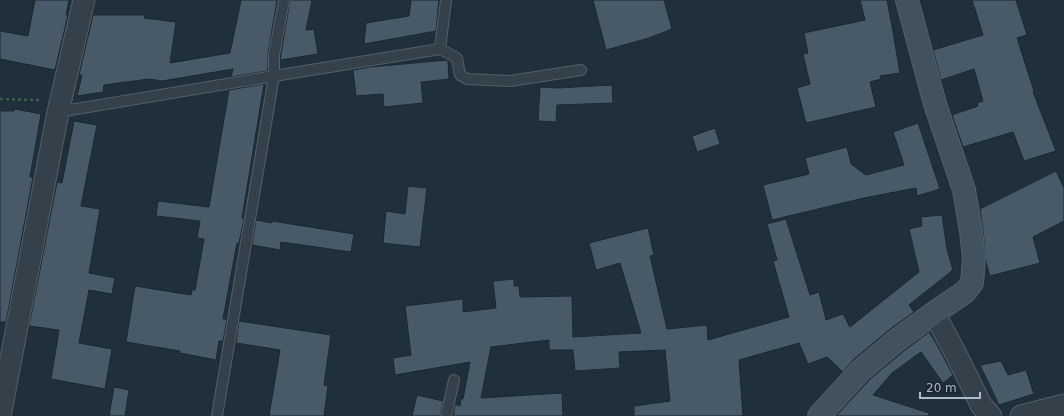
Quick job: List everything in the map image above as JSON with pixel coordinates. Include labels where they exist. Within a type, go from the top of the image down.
[{"type":"street","points":[[0,416],[59,106],[84,0]]},
{"type":"street","points":[[819,416],[861,370],[897,340],[965,292],[972,283],[974,258],[964,190],[935,104],[907,0]]},
{"type":"street","points":[[934,313],[981,405],[991,416]]},
{"type":"street","points":[[1021,416],[1064,405]]},
{"type":"lane","points":[[216,416],[274,76],[274,55],[284,0]]},
{"type":"lane","points":[[440,49],[446,0]]},
{"type":"lane","points":[[59,106],[274,76],[440,49],[457,58],[460,75],[467,79],[510,81],[581,70]]},
{"type":"lane","points":[[446,416],[454,380]]},
{"type":"path","points":[[0,99],[59,106]]},
{"type":"building","points":[[35,0],[69,0],[66,15],[68,15],[55,70],[0,59],[0,31],[28,36]]},
{"type":"building","points":[[241,0],[277,0],[268,54],[267,71],[231,77],[233,69],[162,81],[149,79],[104,85],[103,92],[77,96],[82,75],[79,75],[93,15],[145,15],[144,18],[176,22],[170,63],[230,53]]},
{"type":"building","points":[[290,0],[312,0],[306,30],[314,29],[318,54],[280,60]]},
{"type":"building","points":[[411,0],[439,0],[436,31],[364,44],[366,23],[409,16]]},
{"type":"building","points":[[593,0],[664,0],[672,29],[649,38],[606,50]]},
{"type":"building","points":[[860,0],[887,0],[900,73],[880,76],[881,79],[870,82],[876,107],[806,123],[797,88],[810,84],[803,54],[808,53],[804,33],[865,20]]},
{"type":"building","points":[[972,0],[1016,0],[1027,35],[1017,38],[1034,91],[1033,92],[1056,151],[1024,161],[1013,132],[963,147],[952,115],[978,106],[977,103],[983,101],[974,69],[941,80],[933,50],[983,35]]},
{"type":"building","points":[[448,60],[449,79],[421,82],[423,103],[384,107],[383,94],[356,96],[353,70],[370,67]]},
{"type":"building","points":[[264,84],[242,218],[244,218],[239,243],[237,243],[223,319],[227,319],[223,341],[219,341],[216,360],[180,353],[180,351],[126,342],[135,286],[191,295],[192,290],[195,290],[204,239],[197,238],[200,221],[156,216],[158,201],[209,207],[229,90]]},
{"type":"building","points":[[612,85],[613,103],[557,105],[556,122],[538,121],[540,87],[557,88]]},
{"type":"building","points":[[15,109],[41,114],[30,177],[33,177],[6,322],[0,322],[0,111],[14,111]]},
{"type":"building","points":[[74,121],[97,125],[81,206],[100,209],[89,273],[115,278],[112,294],[89,290],[79,343],[112,349],[105,389],[51,379],[59,330],[29,326],[57,182],[62,183]]},
{"type":"building","points":[[918,123],[940,189],[917,196],[916,188],[864,198],[772,220],[763,185],[809,174],[805,158],[847,147],[851,164],[866,175],[904,165],[893,132]]},
{"type":"building","points":[[715,128],[720,144],[697,152],[692,136]]},
{"type":"building","points":[[1056,171],[1064,188],[1064,221],[1033,237],[1040,263],[990,276],[986,262],[980,209]]},
{"type":"building","points":[[408,186],[427,188],[420,247],[383,243],[386,211],[405,214]]},
{"type":"building","points":[[942,215],[947,249],[953,270],[909,305],[914,312],[889,330],[853,360],[843,372],[827,357],[808,364],[799,343],[739,360],[743,416],[634,416],[634,406],[670,401],[665,350],[619,352],[620,368],[575,371],[573,350],[549,350],[549,340],[491,347],[481,398],[562,393],[563,416],[453,416],[455,404],[460,406],[461,399],[463,399],[470,362],[395,375],[393,358],[411,355],[405,306],[463,299],[463,312],[496,308],[493,281],[514,279],[514,286],[519,286],[520,297],[572,296],[573,337],[641,333],[620,263],[596,270],[589,243],[648,228],[654,255],[650,256],[667,329],[707,325],[708,340],[789,317],[773,261],[777,260],[767,224],[786,219],[810,295],[819,292],[826,320],[843,314],[850,327],[919,272],[909,229],[922,226],[921,217]]},
{"type":"building","points":[[256,220],[272,223],[272,221],[354,234],[351,252],[281,242],[280,250],[252,245]]},
{"type":"building","points":[[239,321],[331,335],[324,385],[328,386],[324,416],[269,416],[280,350],[236,343]]},
{"type":"building","points":[[929,332],[953,375],[943,383],[921,352],[892,373],[873,395],[929,413],[928,416],[836,416],[870,379]]},
{"type":"building","points":[[1001,361],[1008,375],[1026,370],[1034,394],[999,405],[980,365]]},
{"type":"building","points":[[114,387],[129,390],[125,416],[109,416]]},
{"type":"building","points":[[417,395],[443,401],[440,416],[412,416]]}]
